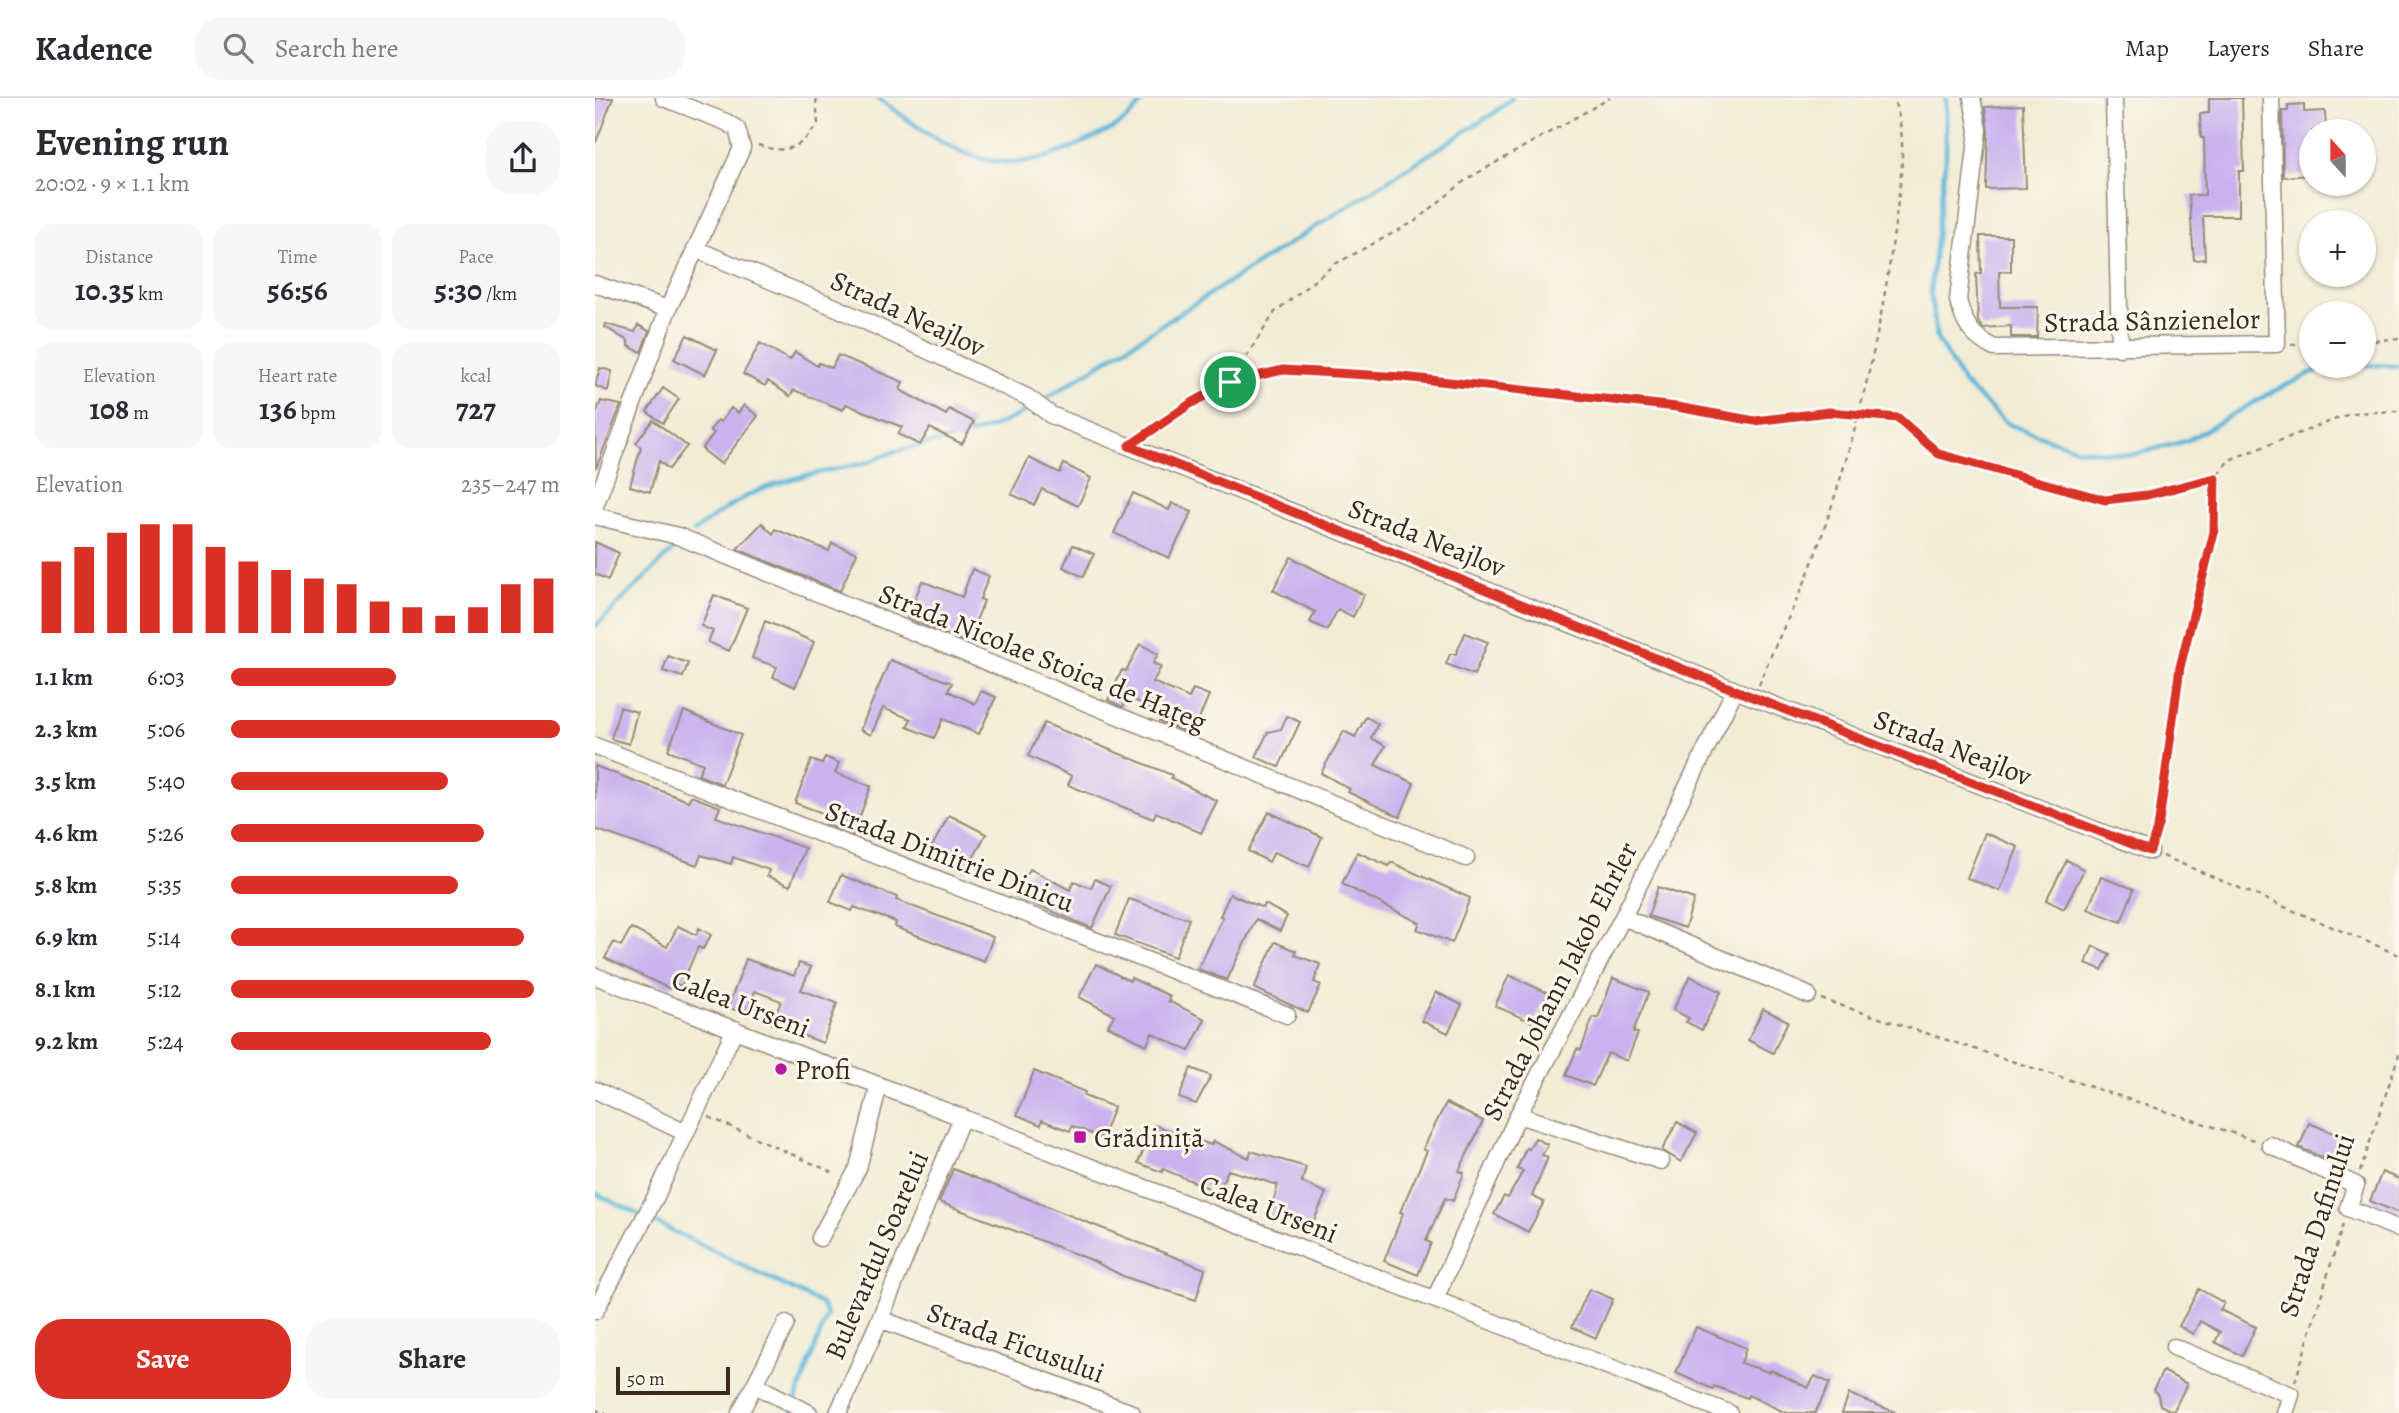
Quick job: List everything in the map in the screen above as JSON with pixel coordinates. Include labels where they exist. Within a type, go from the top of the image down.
[{"type":"street","points":[[595,506],[668,309],[739,157],[741,139],[737,129],[726,122],[664,98]]},
{"type":"street","name":"Strada Sânzienelor","points":[[1972,98],[1978,130],[1958,300],[1964,323],[1976,339],[1994,348],[2277,344]]},
{"type":"street","points":[[2114,98],[2120,348]]},
{"type":"street","points":[[2271,98],[2277,344]]},
{"type":"street","name":"Strada Neajlov","points":[[695,249],[837,308],[1027,397],[1051,415],[1755,698],[2150,851]]},
{"type":"street","points":[[595,284],[668,309]]},
{"type":"street","name":"Strada Nicolae Stoica de Hațeg","points":[[595,516],[678,536],[1466,858]]},
{"type":"street","name":"Strada Johann Jakob Ehrler","points":[[1435,1299],[1518,1115],[1623,917],[1735,690]]},
{"type":"street","name":"Strada Dimitrie Dinicu","points":[[595,746],[1287,1015]]},
{"type":"street","points":[[1623,917],[1808,995]]},
{"type":"street","name":"Calea Urseni","points":[[595,975],[1729,1413]]},
{"type":"street","points":[[596,1308],[655,1198],[735,1029]]},
{"type":"street","points":[[820,1238],[858,1168],[879,1085]]},
{"type":"street","points":[[595,1090],[685,1133]]},
{"type":"street","points":[[1518,1115],[1661,1161]]},
{"type":"street","name":"Bulevardul Soarelui","points":[[838,1413],[880,1319],[962,1117]]},
{"type":"street","points":[[2270,1145],[2356,1185]]},
{"type":"street","name":"Strada Dafinului","points":[[2348,1208],[2356,1185]]},
{"type":"street","points":[[2348,1208],[2399,1229]]},
{"type":"street","name":"Strada Ficusului","points":[[880,1319],[1132,1413]]},
{"type":"street","points":[[740,1413],[786,1324]]},
{"type":"street","points":[[2174,1348],[2291,1395],[2285,1413]]},
{"type":"street","points":[[755,1385],[807,1412]]},
{"type":"path","points":[[741,139],[782,151],[799,146],[818,123],[817,98]]},
{"type":"path","points":[[1230,382],[1275,312],[1335,264],[1414,222],[1467,179],[1610,98]]},
{"type":"path","points":[[1755,698],[1775,642],[1812,565],[1859,415],[1887,290],[1902,167],[1899,114],[1893,98]]},
{"type":"path","points":[[2376,341],[2399,338]]},
{"type":"path","name":"Strada Sânzienelor","points":[[2277,344],[2299,344]]},
{"type":"path","points":[[1129,446],[1190,404],[1230,382],[1283,370],[1417,378],[1677,407],[1755,421],[1829,412],[1898,418],[1939,454],[2105,500],[2147,495],[2215,478]]},
{"type":"path","points":[[2399,411],[2352,413],[2229,460],[2215,478],[2214,532],[2180,667],[2159,822],[2150,851],[2399,955]]},
{"type":"path","points":[[1808,995],[2270,1145]]},
{"type":"path","name":"Strada Dafinului","points":[[2356,1185],[2399,1054]]},
{"type":"path","points":[[696,1111],[851,1181]]},
{"type":"path","name":"Strada Dafinului","points":[[2291,1395],[2348,1208]]},
{"type":"path","points":[[595,1410],[606,1413]]},
{"type":"building","points":[[595,98],[613,98],[596,142],[595,142]]},
{"type":"building","points":[[2209,98],[2242,98],[2244,171],[2239,171],[2239,216],[2203,216],[2205,259],[2194,260],[2189,195],[2205,195],[2204,138],[2201,138],[2200,114],[2209,113]]},
{"type":"building","points":[[2304,104],[2304,112],[2325,111],[2325,119],[2299,119],[2299,176],[2283,177],[2282,111],[2288,111],[2288,105]]},
{"type":"building","points":[[2023,105],[2026,188],[1986,189],[1988,131],[1985,107]]},
{"type":"building","points":[[1980,236],[2011,236],[2011,271],[1999,271],[2000,307],[2038,307],[2037,337],[2011,337],[2011,326],[1983,328],[1978,321],[1976,274],[1981,273]]},
{"type":"building","points":[[606,324],[635,332],[638,325],[649,331],[641,352],[628,346],[628,341],[605,327]]},
{"type":"building","points":[[687,335],[717,350],[705,375],[674,359]]},
{"type":"building","points":[[760,343],[790,360],[795,352],[817,366],[819,363],[832,368],[838,355],[903,382],[900,390],[946,415],[949,409],[974,422],[962,444],[930,428],[920,445],[898,434],[902,427],[846,404],[843,410],[794,390],[790,396],[768,381],[765,386],[743,374]]},
{"type":"building","points":[[600,368],[612,371],[608,391],[595,386]]},
{"type":"building","points":[[663,388],[679,399],[663,423],[647,412]]},
{"type":"building","points":[[601,401],[621,405],[596,469],[595,415]]},
{"type":"building","points":[[744,405],[758,416],[721,464],[702,449],[714,433],[710,430],[718,420],[721,422],[731,408],[738,413]]},
{"type":"building","points":[[653,420],[687,446],[669,469],[659,461],[650,492],[630,486],[641,447],[636,443]]},
{"type":"building","points":[[1029,458],[1060,473],[1064,464],[1091,478],[1078,506],[1042,489],[1034,505],[1011,494]]},
{"type":"building","points":[[1133,493],[1169,510],[1172,503],[1192,512],[1169,558],[1114,533]]},
{"type":"building","points":[[762,523],[773,534],[775,529],[829,551],[832,543],[857,553],[840,591],[737,549]]},
{"type":"building","points":[[595,542],[619,553],[608,580],[595,574]]},
{"type":"building","points":[[1073,545],[1094,554],[1083,577],[1063,567]]},
{"type":"building","points":[[1291,557],[1364,595],[1353,617],[1338,609],[1327,630],[1310,622],[1315,612],[1273,590]]},
{"type":"building","points":[[972,569],[989,576],[980,599],[984,601],[967,643],[907,618],[922,581],[962,597]]},
{"type":"building","points":[[714,595],[747,608],[729,651],[708,642],[713,631],[701,626]]},
{"type":"building","points":[[765,621],[814,642],[795,687],[773,677],[777,667],[752,658]]},
{"type":"building","points":[[1465,633],[1488,642],[1474,675],[1446,664],[1450,654],[1456,654]]},
{"type":"building","points":[[1140,644],[1158,654],[1153,663],[1161,667],[1153,682],[1189,698],[1193,689],[1209,695],[1192,735],[1159,721],[1162,714],[1128,697],[1123,707],[1108,700],[1122,670],[1126,671]]},
{"type":"building","points":[[668,656],[688,663],[683,677],[663,671]]},
{"type":"building","points":[[890,660],[952,683],[948,691],[975,704],[981,691],[996,697],[979,734],[943,719],[934,738],[907,727],[911,719],[883,708],[871,735],[860,730]]},
{"type":"building","points":[[620,707],[637,712],[629,744],[611,739]]},
{"type":"building","points":[[684,711],[741,735],[722,784],[698,775],[703,764],[668,750]]},
{"type":"building","points":[[1287,716],[1300,722],[1279,767],[1256,757],[1268,732],[1281,729]]},
{"type":"building","points":[[1366,717],[1378,724],[1371,738],[1385,746],[1375,765],[1414,783],[1400,817],[1348,792],[1350,789],[1321,773],[1344,731],[1355,737]]},
{"type":"building","points":[[1044,723],[1172,775],[1171,778],[1217,801],[1201,833],[1156,812],[1153,819],[1068,785],[1072,776],[1028,756]]},
{"type":"building","points":[[825,757],[839,763],[835,773],[871,786],[853,835],[825,824],[828,815],[795,803],[811,760],[822,764]]},
{"type":"building","points":[[595,766],[688,801],[691,796],[720,807],[716,817],[805,848],[790,886],[767,876],[769,870],[733,857],[731,864],[701,855],[697,865],[595,829]]},
{"type":"building","points":[[1269,812],[1322,837],[1309,867],[1274,852],[1269,862],[1248,851]]},
{"type":"building","points":[[949,815],[986,834],[966,872],[929,852]]},
{"type":"building","points":[[1985,833],[2018,847],[2000,891],[1967,878]]},
{"type":"building","points":[[1357,852],[1389,866],[1391,862],[1470,898],[1452,943],[1417,929],[1420,923],[1342,884]]},
{"type":"building","points":[[2067,860],[2084,870],[2064,909],[2046,900]]},
{"type":"building","points":[[1030,869],[1070,890],[1074,881],[1091,888],[1095,879],[1111,886],[1092,928],[1015,896]]},
{"type":"building","points":[[841,875],[897,897],[896,900],[993,937],[984,961],[895,927],[896,922],[854,907],[852,911],[830,902]]},
{"type":"building","points":[[2101,877],[2134,889],[2121,922],[2088,909]]},
{"type":"building","points":[[1658,887],[1694,899],[1685,928],[1648,916]]},
{"type":"building","points":[[1230,894],[1263,908],[1265,904],[1287,916],[1280,931],[1256,919],[1227,980],[1198,969],[1223,917],[1220,916]]},
{"type":"building","points":[[1129,899],[1189,919],[1175,957],[1115,935]]},
{"type":"building","points":[[678,926],[696,935],[699,928],[711,935],[703,949],[698,947],[681,986],[673,983],[670,989],[605,958],[614,942],[621,946],[631,928],[667,947]]},
{"type":"building","points":[[1275,942],[1296,951],[1295,955],[1320,964],[1314,982],[1321,985],[1308,1013],[1254,988]]},
{"type":"building","points":[[2093,946],[2110,954],[2102,970],[2086,963]]},
{"type":"building","points":[[746,959],[794,976],[799,963],[811,967],[801,990],[837,1003],[823,1043],[772,1024],[781,1001],[755,991],[746,1015],[728,1007]]},
{"type":"building","points":[[1096,964],[1130,981],[1131,978],[1170,996],[1168,1001],[1205,1019],[1189,1051],[1152,1033],[1147,1045],[1108,1026],[1114,1015],[1079,997]]},
{"type":"building","points":[[1509,975],[1548,993],[1534,1023],[1495,1006]]},
{"type":"building","points":[[1690,976],[1721,992],[1702,1030],[1686,1022],[1689,1018],[1673,1010]]},
{"type":"building","points":[[1613,978],[1649,992],[1633,1032],[1638,1033],[1627,1061],[1608,1053],[1593,1086],[1566,1075],[1577,1049],[1581,1050],[1593,1017],[1598,1018]]},
{"type":"building","points":[[1436,992],[1462,1005],[1448,1033],[1422,1021]]},
{"type":"building","points":[[1763,1009],[1788,1021],[1773,1053],[1748,1040]]},
{"type":"building","points":[[1191,1068],[1211,1076],[1196,1104],[1179,1098]]},
{"type":"building","points":[[1034,1071],[1085,1092],[1084,1096],[1114,1107],[1102,1138],[1072,1126],[1070,1131],[1042,1120],[1041,1125],[1017,1115]]},
{"type":"building","points":[[1446,1103],[1483,1121],[1459,1171],[1464,1173],[1453,1201],[1445,1198],[1426,1241],[1431,1243],[1418,1275],[1384,1261],[1403,1213],[1400,1212],[1427,1151],[1423,1149]]},
{"type":"building","points":[[1677,1122],[1697,1133],[1681,1162],[1662,1150]]},
{"type":"building","points":[[2309,1123],[2343,1137],[2332,1162],[2299,1147]]},
{"type":"building","points":[[1154,1125],[1211,1145],[1213,1141],[1249,1158],[1251,1151],[1306,1167],[1302,1182],[1326,1193],[1309,1232],[1269,1216],[1278,1185],[1228,1170],[1218,1192],[1163,1169],[1162,1172],[1138,1163]]},
{"type":"building","points":[[1535,1138],[1548,1145],[1542,1155],[1548,1157],[1532,1196],[1544,1202],[1528,1232],[1494,1214],[1504,1196],[1508,1198],[1523,1171],[1517,1169],[1526,1148],[1529,1149]]},
{"type":"building","points":[[953,1169],[1205,1269],[1196,1300],[1125,1277],[1089,1259],[939,1202]]},
{"type":"building","points":[[2382,1172],[2399,1179],[2399,1213],[2370,1201]]},
{"type":"building","points":[[1589,1289],[1613,1299],[1596,1338],[1572,1327]]},
{"type":"building","points":[[2199,1289],[2224,1303],[2220,1310],[2256,1327],[2242,1356],[2215,1342],[2220,1332],[2200,1321],[2193,1334],[2179,1326]]},
{"type":"building","points":[[1696,1327],[1746,1348],[1741,1363],[1769,1372],[1771,1370],[1808,1388],[1815,1376],[1830,1383],[1815,1413],[1786,1413],[1748,1395],[1747,1398],[1714,1386],[1713,1389],[1676,1373]]},
{"type":"building","points":[[2163,1371],[2187,1384],[2173,1412],[2160,1405],[2158,1395],[2153,1390]]},
{"type":"building","points":[[1849,1394],[1895,1412],[1842,1413]]},
{"type":"waterway","points":[[878,98],[952,147],[976,157],[1000,162],[1026,161],[1055,155],[1112,129],[1125,120],[1145,98]]},
{"type":"waterway","points":[[1042,401],[1494,113],[1512,98]]},
{"type":"waterway","points":[[1946,98],[1946,155],[1930,292],[1937,339],[1964,384],[2008,424],[2077,449],[2131,455],[2186,441],[2301,378]]},
{"type":"waterway","points":[[2376,365],[2399,366]]},
{"type":"waterway","points":[[694,532],[735,503],[772,485],[981,431],[1029,409]]},
{"type":"waterway","points":[[595,627],[676,547]]},
{"type":"waterway","points":[[595,1193],[822,1304],[827,1315],[791,1413]]},
{"type":"place","name":"Profi","points":[[781,1069]]},
{"type":"place","name":"Grădiniță","points":[[1080,1137]]},
{"type":"route","points":[[1283,370],[1403,377],[1677,407],[1755,421],[1794,414],[1829,412],[1898,418],[1939,454],[2105,500],[2147,495],[2215,478],[2214,532],[2180,667],[2159,822],[2150,851],[1755,698],[1129,446],[1190,404],[1230,382],[1283,370]]}]
